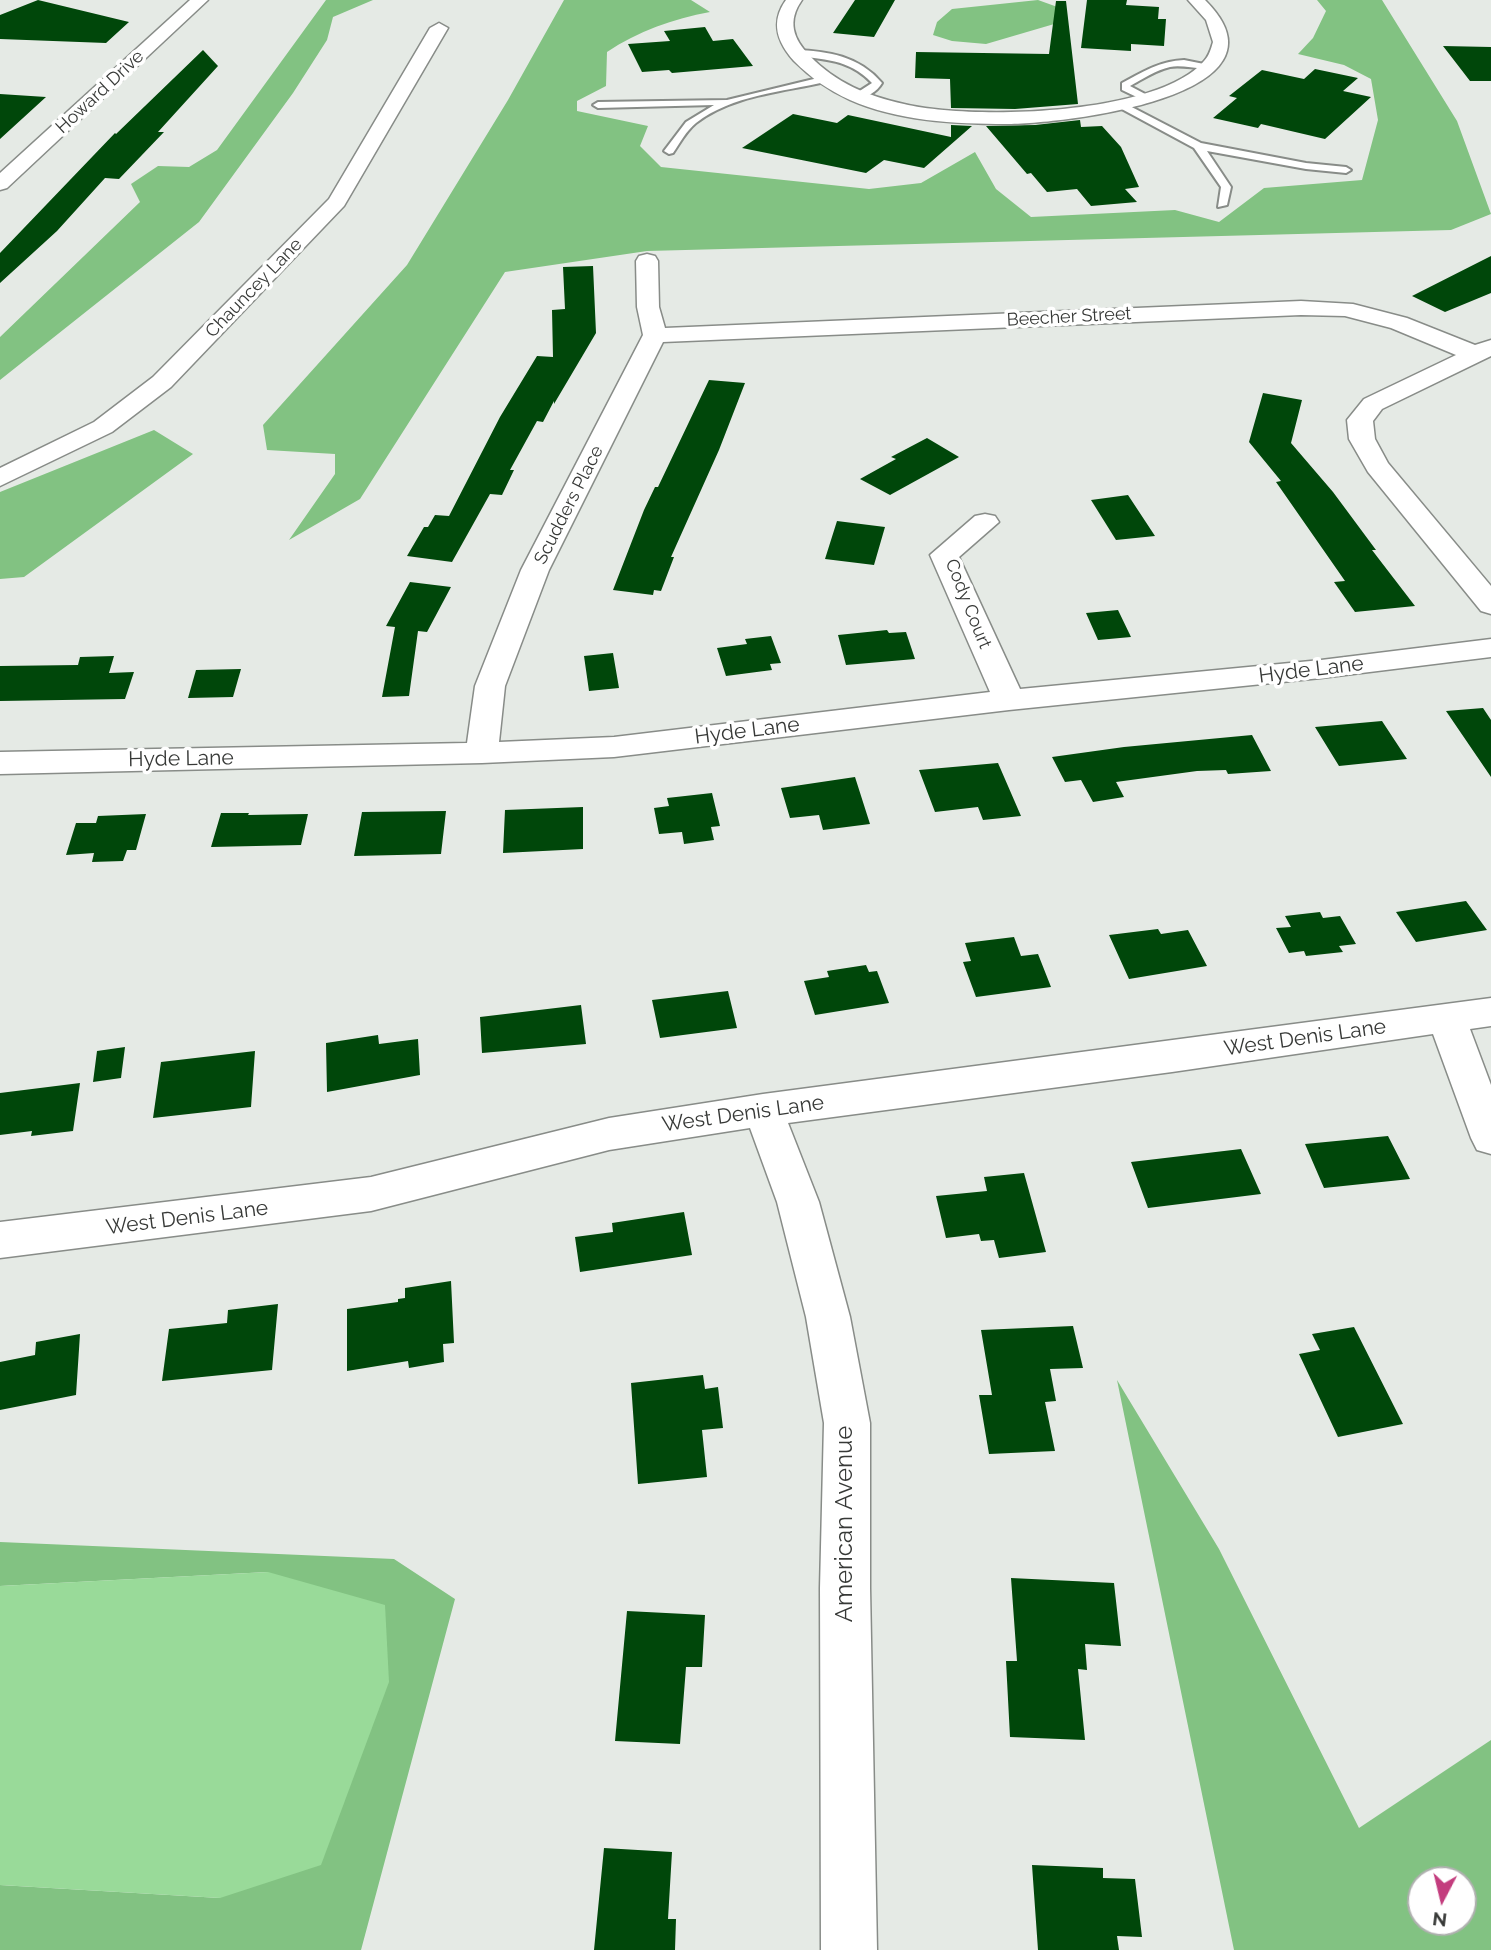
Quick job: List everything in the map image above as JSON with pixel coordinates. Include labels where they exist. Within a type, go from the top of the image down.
[{"type":"street","name":"Howard Drive","points":[[0,184],[200,0]]},
{"type":"street","points":[[794,0],[785,13],[783,27],[795,53],[810,71],[822,79],[858,96],[904,109],[987,119],[1043,117],[1121,105],[1183,85],[1209,66],[1219,52],[1221,37],[1212,14],[1196,0]]},
{"type":"street","name":"Chauncey Lane","points":[[0,478],[103,427],[162,382],[337,202],[439,28]]},
{"type":"street","points":[[647,261],[648,307],[655,335]]},
{"type":"street","name":"Beecher Street","points":[[655,335],[1312,308],[1345,309],[1483,350]]},
{"type":"street","name":"Scudders Place","points":[[482,753],[489,686],[536,570],[655,335]]},
{"type":"street","points":[[1483,350],[1373,404],[1360,420],[1362,439],[1377,466],[1491,606]]},
{"type":"street","name":"Cody Court","points":[[985,522],[944,555],[1009,701]]},
{"type":"street","name":"Hyde Lane","points":[[0,763],[482,753],[614,747],[1009,701],[1321,670],[1491,648]]},
{"type":"street","name":"West Denis Lane","points":[[0,1240],[372,1194],[609,1134],[763,1110],[1491,1012]]},
{"type":"street","points":[[1447,1019],[1491,1138]]},
{"type":"street","name":"American Avenue","points":[[763,1110],[798,1202],[828,1317],[847,1423],[845,1601],[849,1950]]},
{"type":"lane","points":[[795,53],[824,53],[841,57],[867,71],[877,83],[874,88],[858,96]]},
{"type":"lane","points":[[1146,98],[1127,90],[1125,85],[1168,62],[1209,66]]},
{"type":"lane","points":[[670,151],[692,122],[732,102],[822,79]]},
{"type":"lane","points":[[598,105],[732,102]]},
{"type":"lane","points":[[1121,105],[1198,146],[1306,166],[1346,170]]},
{"type":"lane","points":[[1198,146],[1219,173],[1226,187],[1222,205]]},
{"type":"shaded area","points":[[326,0],[373,0],[333,17],[327,40],[293,93],[199,222],[0,380],[0,337],[140,202],[131,184],[158,166],[189,167],[217,150]]},
{"type":"shaded area","points":[[564,0],[691,0],[710,12],[656,27],[607,52],[606,86],[577,101],[577,111],[648,126],[640,146],[661,167],[869,189],[921,183],[975,152],[996,189],[1031,217],[1175,210],[1219,222],[1264,188],[1362,180],[1378,120],[1371,79],[1344,65],[1298,54],[1313,38],[1326,11],[1317,0],[1382,0],[1457,121],[1491,214],[1451,230],[647,251],[505,272],[360,499],[289,540],[335,474],[335,454],[267,450],[263,425],[407,265],[508,100]]},
{"type":"shaded area","points":[[1038,0],[1063,9],[1061,22],[986,44],[952,41],[933,35],[937,22],[952,9]]},
{"type":"shaded area","points":[[154,430],[193,454],[24,577],[0,579],[0,492]]},
{"type":"shaded area","points":[[1117,1380],[1219,1549],[1359,1828],[1491,1740],[1491,1950],[1234,1950]]},
{"type":"shaded area","points":[[0,1542],[394,1559],[455,1599],[361,1950],[0,1950],[0,1885],[220,1898],[268,1572],[0,1586]]},
{"type":"shaded area","points":[[268,1572],[385,1605],[389,1682],[321,1865],[220,1898],[0,1885],[0,1586]]},
{"type":"building","points":[[38,0],[129,22],[106,43],[0,39],[0,15]]},
{"type":"building","points":[[855,0],[895,0],[874,37],[833,33]]},
{"type":"building","points":[[1087,0],[1127,0],[1126,5],[1159,7],[1158,19],[1166,19],[1164,46],[1131,44],[1131,51],[1081,48]]},
{"type":"building","points":[[1056,1],[1066,1],[1078,104],[1015,109],[951,108],[950,79],[915,78],[916,52],[1049,54]]},
{"type":"building","points":[[705,27],[713,41],[733,39],[753,66],[672,73],[669,70],[642,72],[628,44],[670,41],[664,31]]},
{"type":"building","points":[[1443,46],[1491,47],[1491,81],[1470,81]]},
{"type":"building","points":[[203,50],[218,66],[158,132],[164,132],[119,179],[105,178],[57,231],[0,283],[0,253],[115,133]]},
{"type":"building","points":[[1315,69],[1358,78],[1343,91],[1371,97],[1325,139],[1261,124],[1258,128],[1213,118],[1237,98],[1229,96],[1262,70],[1304,79]]},
{"type":"building","points":[[0,94],[46,97],[0,139]]},
{"type":"building","points":[[793,114],[837,123],[848,115],[951,137],[951,125],[972,126],[924,168],[884,160],[866,173],[742,148]]},
{"type":"building","points":[[1080,120],[1081,127],[1102,126],[1121,147],[1139,187],[1125,189],[1137,202],[1091,206],[1077,189],[1047,192],[1031,173],[1027,174],[986,126],[1035,125]]},
{"type":"building","points":[[1491,256],[1491,293],[1445,312],[1412,296]]},
{"type":"building","points":[[593,266],[596,333],[543,422],[537,421],[510,470],[514,470],[502,495],[490,494],[452,562],[407,556],[424,527],[428,527],[435,515],[449,516],[500,417],[537,356],[553,357],[552,310],[565,309],[563,267]]},
{"type":"building","points":[[709,380],[745,383],[719,450],[671,557],[674,557],[661,591],[654,590],[653,595],[613,590],[644,510],[655,487],[658,487]]},
{"type":"building","points":[[1263,393],[1302,400],[1291,443],[1333,492],[1376,550],[1372,550],[1415,606],[1355,612],[1334,582],[1345,581],[1276,482],[1281,481],[1249,442]]},
{"type":"building","points":[[927,438],[959,457],[890,495],[860,479],[896,459],[891,457]]},
{"type":"building","points":[[1128,495],[1155,536],[1116,540],[1091,500]]},
{"type":"building","points":[[837,521],[885,527],[874,565],[825,559]]},
{"type":"building","points":[[410,582],[451,587],[427,632],[418,631],[409,696],[382,697],[395,627],[386,626]]},
{"type":"building","points":[[1118,610],[1131,637],[1098,640],[1086,613]]},
{"type":"building","points":[[887,630],[889,633],[906,632],[915,659],[846,665],[838,635]]},
{"type":"building","points":[[771,636],[781,663],[770,664],[772,670],[726,676],[717,648],[747,644],[745,639]]},
{"type":"building","points":[[613,653],[619,688],[589,691],[584,656]]},
{"type":"building","points":[[114,656],[109,673],[134,672],[125,699],[0,701],[0,666],[78,665],[80,657]]},
{"type":"building","points":[[241,669],[233,697],[188,698],[196,670]]},
{"type":"building","points":[[1483,708],[1491,720],[1491,777],[1446,711]]},
{"type":"building","points":[[1382,721],[1407,759],[1339,766],[1315,727]]},
{"type":"building","points":[[1252,735],[1271,771],[1228,774],[1226,770],[1197,771],[1116,782],[1124,797],[1093,802],[1081,780],[1065,782],[1052,757],[1124,747]]},
{"type":"building","points":[[998,763],[1021,816],[983,820],[978,807],[935,812],[919,770]]},
{"type":"building","points":[[855,777],[870,824],[823,830],[819,815],[790,818],[781,788]]},
{"type":"building","points":[[712,793],[720,826],[711,827],[714,840],[684,844],[682,832],[659,834],[654,808],[669,806],[667,798]]},
{"type":"building","points":[[583,807],[583,849],[503,853],[505,810]]},
{"type":"building","points":[[446,811],[441,854],[354,856],[362,812]]},
{"type":"building","points":[[221,813],[308,814],[301,845],[211,847]]},
{"type":"building","points":[[146,814],[136,850],[127,850],[123,861],[92,862],[94,853],[66,855],[76,823],[96,823],[98,816]]},
{"type":"building","points":[[1466,901],[1487,930],[1416,942],[1396,912]]},
{"type":"building","points":[[1320,912],[1323,918],[1340,916],[1356,944],[1339,946],[1343,952],[1306,956],[1304,951],[1289,953],[1276,928],[1291,927],[1285,916]]},
{"type":"building","points":[[1158,929],[1161,934],[1188,930],[1207,966],[1129,979],[1109,935]]},
{"type":"building","points":[[1014,937],[1021,956],[1038,954],[1051,987],[976,997],[963,962],[971,961],[965,943]]},
{"type":"building","points":[[866,965],[869,972],[877,971],[889,1003],[815,1015],[804,981],[829,977],[827,971]]},
{"type":"building","points":[[728,991],[737,1028],[660,1038],[652,1000]]},
{"type":"building","points":[[581,1005],[586,1044],[482,1053],[480,1017]]},
{"type":"building","points":[[378,1035],[379,1044],[418,1039],[420,1075],[327,1092],[326,1043]]},
{"type":"building","points":[[125,1047],[121,1078],[93,1082],[97,1051]]},
{"type":"building","points":[[255,1051],[251,1107],[153,1118],[161,1062]]},
{"type":"building","points":[[80,1083],[73,1131],[31,1136],[32,1131],[0,1135],[0,1093]]},
{"type":"building","points":[[1388,1136],[1410,1179],[1324,1188],[1305,1144]]},
{"type":"building","points":[[1241,1149],[1261,1194],[1148,1208],[1131,1162]]},
{"type":"building","points":[[1024,1173],[1046,1252],[999,1258],[994,1240],[981,1241],[979,1234],[946,1238],[936,1196],[987,1191],[984,1177]]},
{"type":"building","points":[[684,1212],[692,1255],[580,1272],[575,1237],[613,1232],[612,1223]]},
{"type":"building","points":[[451,1281],[454,1343],[443,1344],[444,1362],[409,1368],[408,1361],[347,1371],[347,1309],[398,1302],[398,1299],[405,1298],[405,1288]]},
{"type":"building","points":[[278,1304],[272,1370],[162,1381],[169,1329],[227,1323],[228,1310]]},
{"type":"building","points":[[1073,1326],[1083,1368],[1050,1369],[1056,1401],[1045,1402],[1055,1451],[989,1454],[979,1395],[992,1395],[981,1330]]},
{"type":"building","points":[[1354,1327],[1403,1424],[1338,1437],[1299,1354],[1320,1350],[1312,1334]]},
{"type":"building","points":[[80,1334],[76,1395],[0,1410],[0,1362],[35,1355],[36,1342]]},
{"type":"building","points":[[703,1375],[705,1389],[718,1387],[723,1428],[702,1430],[707,1477],[638,1484],[631,1383]]},
{"type":"building","points":[[1011,1578],[1114,1583],[1121,1646],[1085,1644],[1087,1670],[1078,1669],[1085,1740],[1010,1737],[1006,1661],[1017,1661]]},
{"type":"building","points":[[627,1611],[705,1615],[702,1667],[686,1667],[680,1744],[615,1741]]},
{"type":"building","points":[[604,1848],[672,1852],[668,1919],[676,1919],[675,1950],[594,1950]]},
{"type":"building","points":[[1032,1865],[1103,1868],[1103,1878],[1135,1879],[1142,1937],[1117,1936],[1119,1950],[1038,1950]]}]
